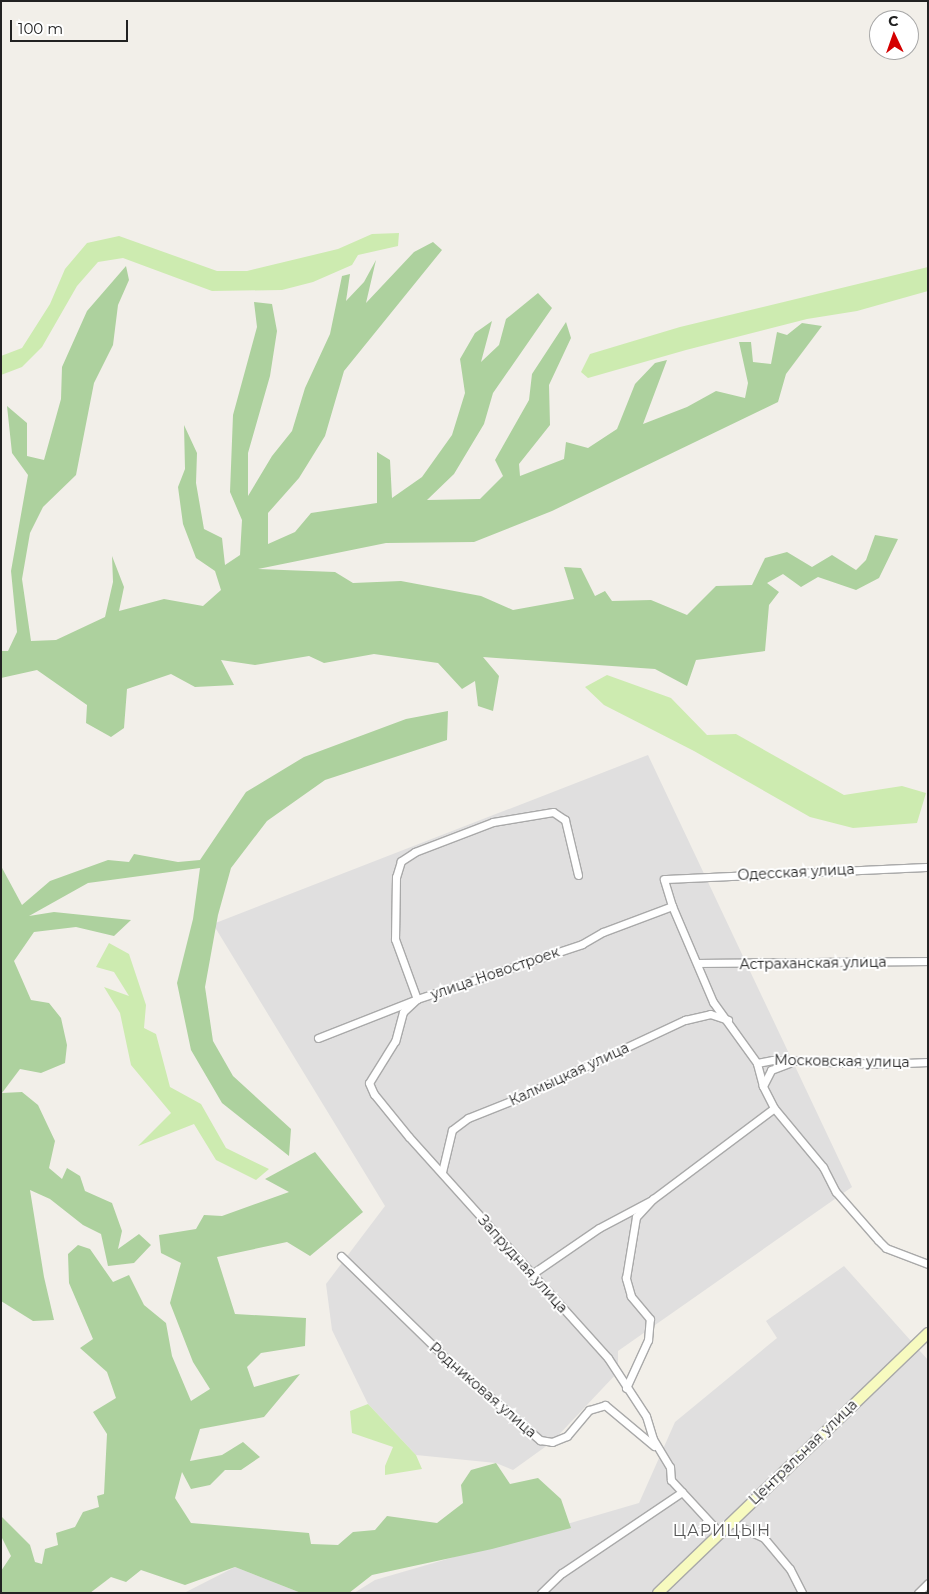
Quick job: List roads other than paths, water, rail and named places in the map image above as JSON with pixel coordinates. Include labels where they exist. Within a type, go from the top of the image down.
[{"type":"street","points":[[417,999],[395,939],[396,869],[401,861],[415,852],[493,822],[553,812],[565,820],[578,875]]},
{"type":"street","name":"Одесская улица","points":[[672,906],[664,879],[928,867]]},
{"type":"street","points":[[672,906],[698,963],[713,1002],[729,1021],[757,1063],[763,1086],[774,1108],[823,1166],[836,1192],[886,1248],[928,1264]]},
{"type":"street","name":"улица Новостроек","points":[[318,1038],[417,999],[582,944],[603,932],[672,906]]},
{"type":"street","name":"Астраханская улица","points":[[698,963],[719,965],[928,961]]},
{"type":"street","name":"Запрудная улица","points":[[417,999],[403,1012],[395,1042],[370,1083],[409,1137],[608,1358],[646,1416],[658,1449],[670,1467],[671,1480],[719,1532]]},
{"type":"street","name":"Калмыцкая улица","points":[[442,1172],[452,1130],[468,1118],[516,1100],[685,1020],[710,1014],[729,1021]]},
{"type":"street","name":"Московская улица","points":[[757,1063],[773,1060],[789,1062],[928,1062]]},
{"type":"street","points":[[763,1086],[771,1070],[789,1062]]},
{"type":"street","points":[[532,1274],[573,1249],[580,1240],[599,1228],[652,1200],[774,1108]]},
{"type":"street","points":[[626,1388],[648,1340],[650,1319],[631,1296],[626,1278],[636,1217],[652,1200]]},
{"type":"street","name":"Родниковая улица","points":[[340,1256],[451,1363],[540,1440],[552,1442],[567,1436],[583,1422],[589,1410],[605,1405],[658,1449]]},
{"type":"street","name":"Центральная улица","points":[[658,1593],[729,1521],[928,1333]]},
{"type":"street","points":[[541,1593],[562,1573],[682,1492]]},
{"type":"street","points":[[729,1521],[764,1538],[790,1569],[802,1593]]},
{"type":"street","points":[[918,1593],[928,1583]]},
{"type":"district","name":"ЦАРИЦЫН","points":[[722,1531]]}]
